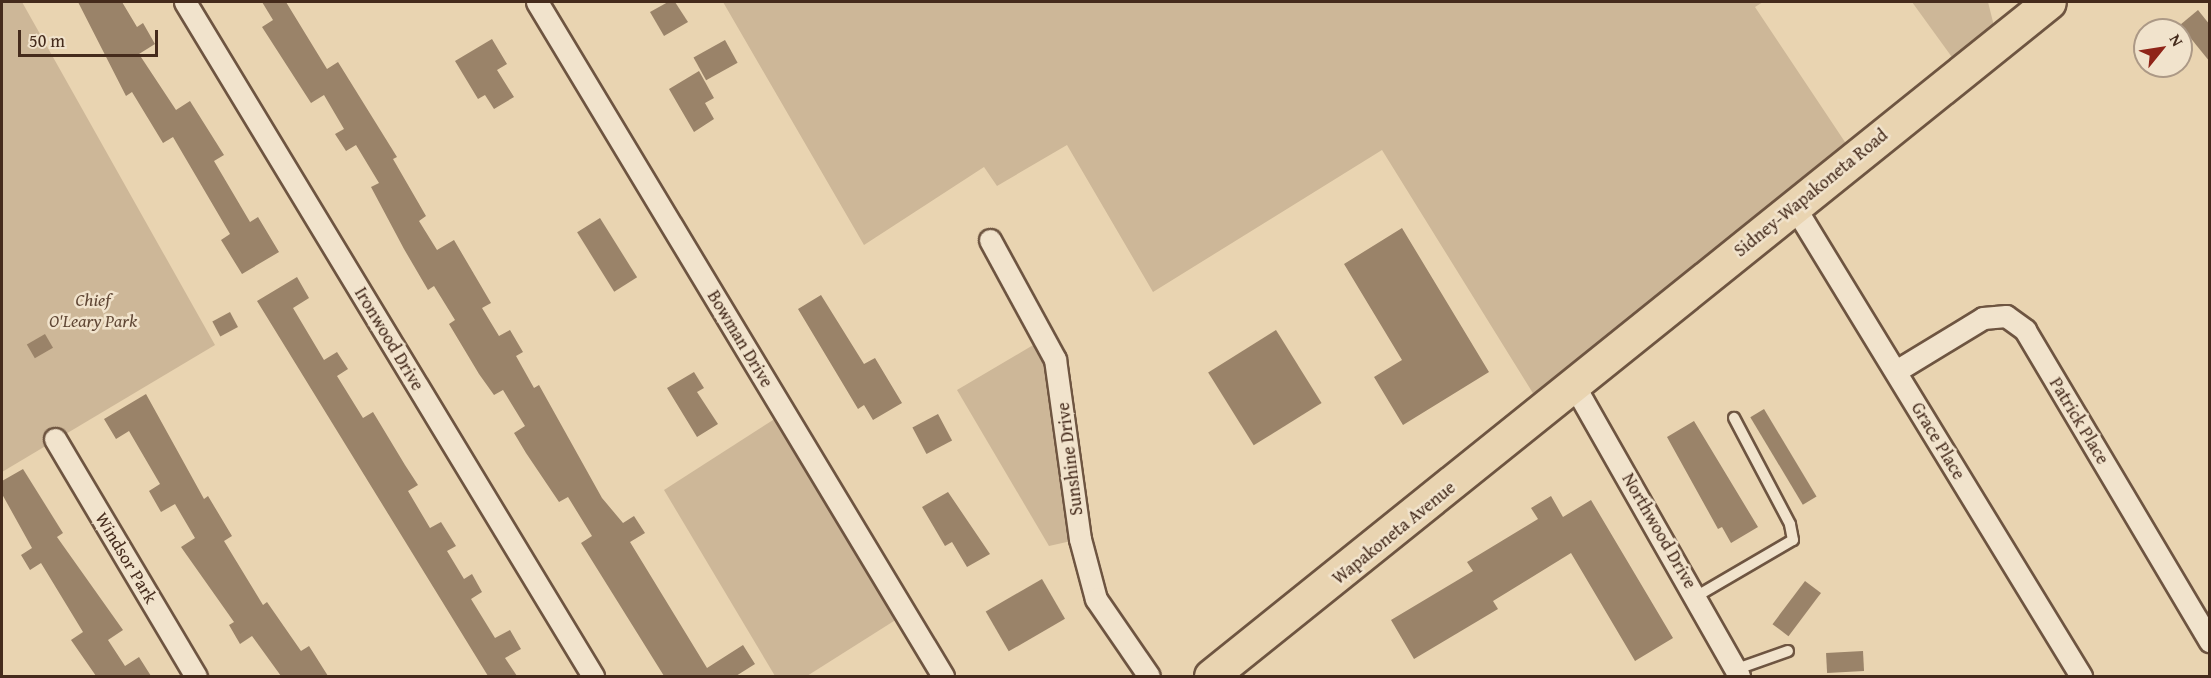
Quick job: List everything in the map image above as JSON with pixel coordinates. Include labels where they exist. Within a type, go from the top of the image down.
[{"type":"main road","name":"Sidney-Wapakoneta Road","points":[[1575,387],[1794,206],[2049,2]]},
{"type":"main road","name":"Wapakoneta Avenue","points":[[1211,676],[1575,387]]},
{"type":"street","name":"Ironwood Drive","points":[[185,2],[593,676]]},
{"type":"street","name":"Bowman Drive","points":[[537,2],[943,676]]},
{"type":"street","name":"Grace Place","points":[[1794,206],[2081,676]]},
{"type":"street","name":"Sunshine Drive","points":[[990,240],[1055,358],[1080,539],[1096,599],[1149,676]]},
{"type":"street","name":"Patrick Place","points":[[1896,372],[1983,318],[2006,316],[2025,330],[2210,641]]},
{"type":"street","name":"Northwood Drive","points":[[1575,387],[1697,596],[1738,673]]},
{"type":"street","name":"Windsor Park","points":[[55,439],[196,676]]},
{"type":"lane","points":[[1697,596],[1793,540],[1790,524],[1734,418]]},
{"type":"lane","points":[[1738,673],[1788,651]]},
{"type":"green space","name":"Chief O'Leary Park","points":[[2,2],[22,2],[215,345],[2,472]]},
{"type":"green space","points":[[723,2],[1763,2],[1755,7],[1855,157],[1544,411],[1382,150],[1153,292],[1067,145],[997,186],[984,167],[864,245]]},
{"type":"green space","points":[[1912,2],[1988,2],[1998,42],[1962,71]]},
{"type":"green space","points":[[1045,338],[1080,539],[1049,546],[957,390]]},
{"type":"green space","points":[[784,413],[905,614],[807,676],[775,676],[664,490]]},
{"type":"building","points":[[78,2],[122,2],[137,27],[143,23],[155,44],[139,54],[176,110],[190,101],[224,155],[214,161],[250,222],[258,217],[279,252],[242,274],[221,240],[230,234],[173,137],[163,143],[132,92],[126,96]]},
{"type":"building","points":[[262,2],[286,2],[327,69],[338,62],[397,157],[393,159],[426,216],[419,221],[437,250],[454,240],[491,303],[482,308],[499,336],[510,330],[523,352],[516,356],[534,388],[539,385],[602,498],[623,523],[634,516],[645,533],[630,542],[707,668],[743,645],[755,664],[736,676],[664,676],[581,543],[592,536],[568,497],[559,502],[526,453],[514,433],[525,426],[503,390],[494,395],[479,374],[449,324],[455,320],[434,286],[428,290],[404,249],[371,187],[379,183],[356,145],[346,151],[335,134],[344,129],[324,95],[311,103],[262,27],[273,20]]},
{"type":"building","points":[[668,2],[675,2],[688,22],[664,36],[650,12]]},
{"type":"building","points":[[2198,10],[2210,25],[2210,62],[2193,41],[2193,18],[2188,18]]},
{"type":"building","points":[[492,39],[507,64],[497,70],[514,97],[494,109],[485,95],[478,99],[455,61]]},
{"type":"building","points":[[725,40],[738,63],[706,80],[694,57]]},
{"type":"building","points":[[699,71],[714,98],[705,103],[714,119],[694,132],[669,89]]},
{"type":"building","points":[[600,218],[637,277],[614,292],[577,232]]},
{"type":"building","points":[[1402,228],[1489,372],[1403,425],[1374,377],[1402,360],[1344,264]]},
{"type":"building","points":[[297,277],[309,298],[293,308],[324,360],[337,352],[348,369],[337,376],[363,418],[373,412],[418,485],[408,491],[430,528],[441,522],[456,546],[447,551],[464,579],[472,574],[482,592],[471,599],[495,638],[510,630],[521,649],[505,658],[517,676],[488,676],[257,301]]},
{"type":"building","points":[[821,295],[864,364],[875,358],[902,403],[873,420],[864,405],[858,409],[798,309]]},
{"type":"building","points":[[230,312],[238,327],[220,336],[212,321]]},
{"type":"building","points":[[1276,330],[1322,403],[1254,445],[1208,372]]},
{"type":"building","points":[[45,334],[53,348],[35,358],[27,344]]},
{"type":"building","points":[[694,372],[704,388],[697,392],[718,424],[697,437],[667,388]]},
{"type":"building","points":[[146,394],[204,499],[208,496],[232,536],[224,541],[263,605],[267,602],[301,651],[309,646],[328,676],[281,676],[252,636],[240,644],[229,625],[234,622],[181,547],[195,538],[175,504],[161,512],[149,491],[160,484],[129,431],[116,439],[104,419]]},
{"type":"building","points":[[1764,409],[1817,496],[1803,505],[1750,417]]},
{"type":"building","points":[[938,414],[952,440],[926,454],[912,428]]},
{"type":"building","points":[[1694,421],[1758,527],[1731,543],[1722,527],[1718,529],[1667,437]]},
{"type":"building","points":[[23,469],[63,533],[57,537],[123,630],[108,640],[125,666],[139,657],[151,676],[96,676],[71,640],[83,632],[41,563],[30,570],[21,555],[32,548],[2,494],[2,481]]},
{"type":"building","points":[[948,492],[990,554],[967,567],[952,542],[945,546],[922,507]]},
{"type":"building","points":[[1551,496],[1563,517],[1591,500],[1673,638],[1635,661],[1571,553],[1493,601],[1498,609],[1414,659],[1391,620],[1473,571],[1467,562],[1538,519],[1531,508]]},
{"type":"building","points":[[1042,579],[1065,619],[1009,651],[986,612]]},
{"type":"building","points":[[1805,581],[1821,593],[1788,636],[1773,624]]},
{"type":"building","points":[[1863,651],[1864,671],[1827,673],[1826,653]]}]
